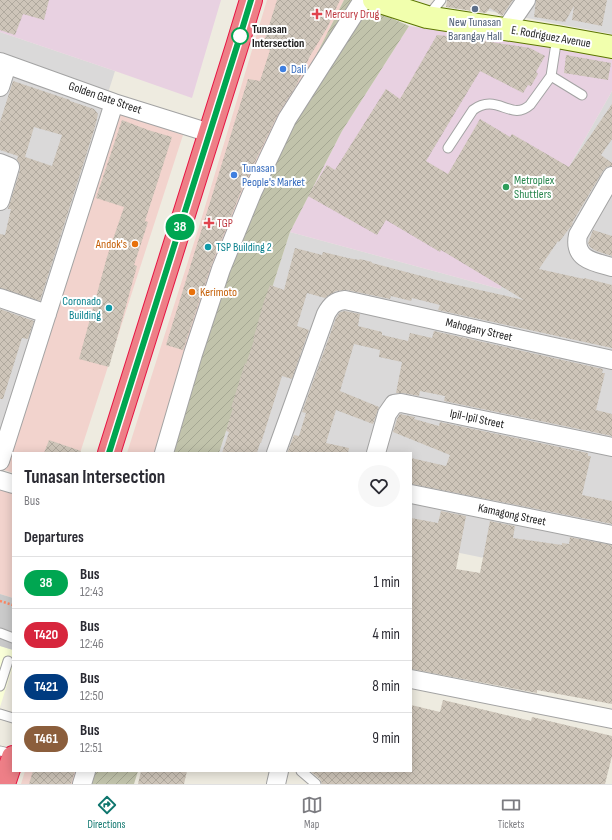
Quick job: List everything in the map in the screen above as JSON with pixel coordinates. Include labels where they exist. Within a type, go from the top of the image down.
[{"type":"highway","points":[[109,452],[251,0]]},
{"type":"highway","points":[[4,784],[12,758]]},
{"type":"street","points":[[164,452],[193,354],[219,276],[252,193],[287,118],[363,0]]},
{"type":"street","name":"E. Rodriguez Avenue","points":[[374,0],[427,17],[612,47]]},
{"type":"street","points":[[506,29],[526,0]]},
{"type":"street","name":"Golden Gate Street","points":[[4,63],[114,102],[210,133]]},
{"type":"street","points":[[0,87],[4,63]]},
{"type":"street","points":[[0,461],[114,102]]},
{"type":"street","points":[[0,201],[5,165]]},
{"type":"street","points":[[612,176],[578,235],[576,243],[578,252],[585,258],[593,262],[612,267]]},
{"type":"street","points":[[0,298],[47,314]]},
{"type":"street","name":"Mahogany Street","points":[[276,452],[326,314],[334,303],[345,300],[612,360]]},
{"type":"street","name":"Ipil-Ipil Street","points":[[376,452],[387,414],[394,404],[401,403],[612,447]]},
{"type":"street","points":[[0,480],[12,484]]},
{"type":"street","name":"Kamagong Street","points":[[412,494],[612,536]]},
{"type":"street","points":[[412,679],[612,719]]},
{"type":"street","points":[[82,784],[86,772]]},
{"type":"street","points":[[276,784],[279,772]]},
{"type":"lane","points":[[427,17],[441,0]]},
{"type":"lane","points":[[448,148],[473,110],[478,106],[490,103],[513,110],[522,110],[530,105],[551,76],[557,37]]},
{"type":"lane","points":[[551,76],[582,95]]},
{"type":"lane","points":[[0,633],[12,638]]},
{"type":"lane","points":[[0,686],[7,660]]},
{"type":"lane","points":[[0,714],[12,718]]},
{"type":"lane","points":[[0,751],[12,755]]},
{"type":"lane","points":[[302,772],[316,784]]},
{"type":"path","points":[[0,600],[12,605]]},
{"type":"shaded area","points":[[0,0],[221,0],[192,98],[0,32]]},
{"type":"shaded area","points":[[267,0],[344,0],[300,87],[157,452],[127,452],[198,230]]},
{"type":"shaded area","points":[[344,0],[351,0],[409,26],[342,131],[290,232],[219,452],[157,452],[300,87]]},
{"type":"shaded area","points":[[455,0],[612,0],[612,34],[452,4]]},
{"type":"shaded area","points":[[409,26],[556,46],[612,57],[612,91],[500,289],[290,232],[342,131]]},
{"type":"shaded area","points":[[0,32],[115,71],[0,430]]},
{"type":"shaded area","points":[[612,91],[612,584],[412,543],[412,452],[219,452],[290,232],[500,289]]},
{"type":"shaded area","points":[[118,112],[183,135],[80,452],[12,452],[12,473],[4,470]]},
{"type":"shaded area","points":[[0,484],[12,489],[12,598],[0,594]]},
{"type":"shaded area","points":[[0,594],[12,598],[12,650],[0,646]]},
{"type":"shaded area","points":[[0,646],[12,650],[12,669],[0,707]]},
{"type":"shaded area","points":[[25,772],[76,772],[73,784],[21,784]]},
{"type":"shaded area","points":[[76,772],[138,772],[134,784],[73,784]]},
{"type":"building","points":[[0,0],[49,0],[44,20],[23,14],[15,35],[0,30]]},
{"type":"building","points":[[277,0],[340,0],[327,28],[310,56],[296,86],[278,114],[242,189],[211,266],[183,350],[166,345],[248,79],[260,81],[270,50],[262,48]]},
{"type":"building","name":"New Tunasan Barangay Hall","points":[[447,0],[513,0],[502,16],[490,8],[486,13],[446,7]]},
{"type":"building","points":[[536,0],[607,0],[602,26],[572,20],[574,6],[565,22],[534,17]]},
{"type":"building","points":[[437,35],[530,48],[545,56],[536,72],[538,74],[531,86],[528,85],[523,93],[480,71],[426,161],[448,174],[480,119],[510,137],[512,134],[569,167],[612,104],[612,139],[601,155],[612,163],[612,166],[607,167],[603,171],[572,225],[559,242],[558,241],[539,269],[612,285],[612,348],[438,310],[440,305],[412,298],[411,301],[391,296],[390,299],[347,290],[336,291],[325,298],[307,293],[297,326],[309,330],[292,379],[282,376],[257,452],[222,452],[229,432],[226,431],[233,408],[231,408],[254,340],[264,301],[270,285],[284,290],[295,248],[322,255],[323,252],[348,258],[360,259],[448,283],[524,300],[441,250],[440,252],[386,220],[377,235],[308,196],[327,165],[335,170],[386,89],[400,99]]},
{"type":"building","points":[[566,55],[611,63],[608,80],[564,73]]},
{"type":"building","points":[[13,81],[94,109],[98,114],[40,301],[0,288],[0,234],[5,235],[11,209],[8,209],[20,170],[20,164],[17,160],[18,156],[0,150],[0,122]],"holes":[[[34,127],[62,135],[52,166],[25,157]]]},
{"type":"building","points":[[122,120],[172,137],[145,221],[148,222],[134,265],[137,266],[109,367],[79,359],[107,257],[124,207],[96,198]]},
{"type":"building","points":[[593,230],[612,236],[612,256],[596,251],[590,247],[588,243]]},
{"type":"building","points":[[0,309],[34,321],[28,339],[22,338],[3,399],[0,399]]},
{"type":"building","points":[[345,311],[360,314],[358,326],[382,332],[382,335],[408,341],[410,333],[432,338],[434,331],[603,369],[602,373],[605,373],[596,410],[612,414],[612,436],[444,401],[445,396],[420,391],[419,396],[396,393],[402,362],[379,357],[380,350],[354,344],[340,391],[379,407],[373,424],[336,410],[326,443],[349,448],[348,452],[287,452],[294,435],[299,436],[306,413],[302,412],[336,318],[340,312]]},
{"type":"building","points":[[400,414],[415,417],[414,419],[439,426],[440,422],[588,453],[588,456],[591,456],[582,495],[612,501],[612,524],[412,484],[412,458],[446,466],[450,455],[393,432]]},
{"type":"building","points":[[49,440],[81,451],[80,452],[44,452]]},
{"type":"building","points":[[441,511],[466,516],[456,569],[480,573],[490,521],[515,526],[513,538],[562,545],[562,543],[569,544],[570,537],[612,545],[612,704],[537,690],[537,693],[412,669],[412,518],[438,523]]},
{"type":"building","points":[[443,700],[531,721],[532,717],[612,736],[612,756],[605,784],[322,784],[320,779],[311,772],[412,772],[412,705],[440,712]]},
{"type":"building","points":[[33,772],[75,772],[71,784],[29,784]]},
{"type":"building","points":[[141,772],[187,772],[184,784],[138,784]]},
{"type":"bus line","name":"38","points":[[109,452],[251,0]]},
{"type":"place","name":"New Tunasan Barangay Hall","points":[[475,9]]},
{"type":"place","name":"Mercury Drug","points":[[317,14]]},
{"type":"place","name":"Tunasan Intersection","points":[[240,36]]},
{"type":"place","name":"Dali","points":[[283,69]]},
{"type":"place","name":"Tunasan People's Market","points":[[234,175]]},
{"type":"place","name":"Metroplex Shuttlers","points":[[506,187]]},
{"type":"place","name":"TGP","points":[[209,223]]},
{"type":"place","name":"Andok's","points":[[135,244]]},
{"type":"place","name":"TSP Building 2","points":[[208,247]]},
{"type":"place","name":"Kerimoto","points":[[192,292]]},
{"type":"place","name":"Coronado Building","points":[[109,308]]}]
